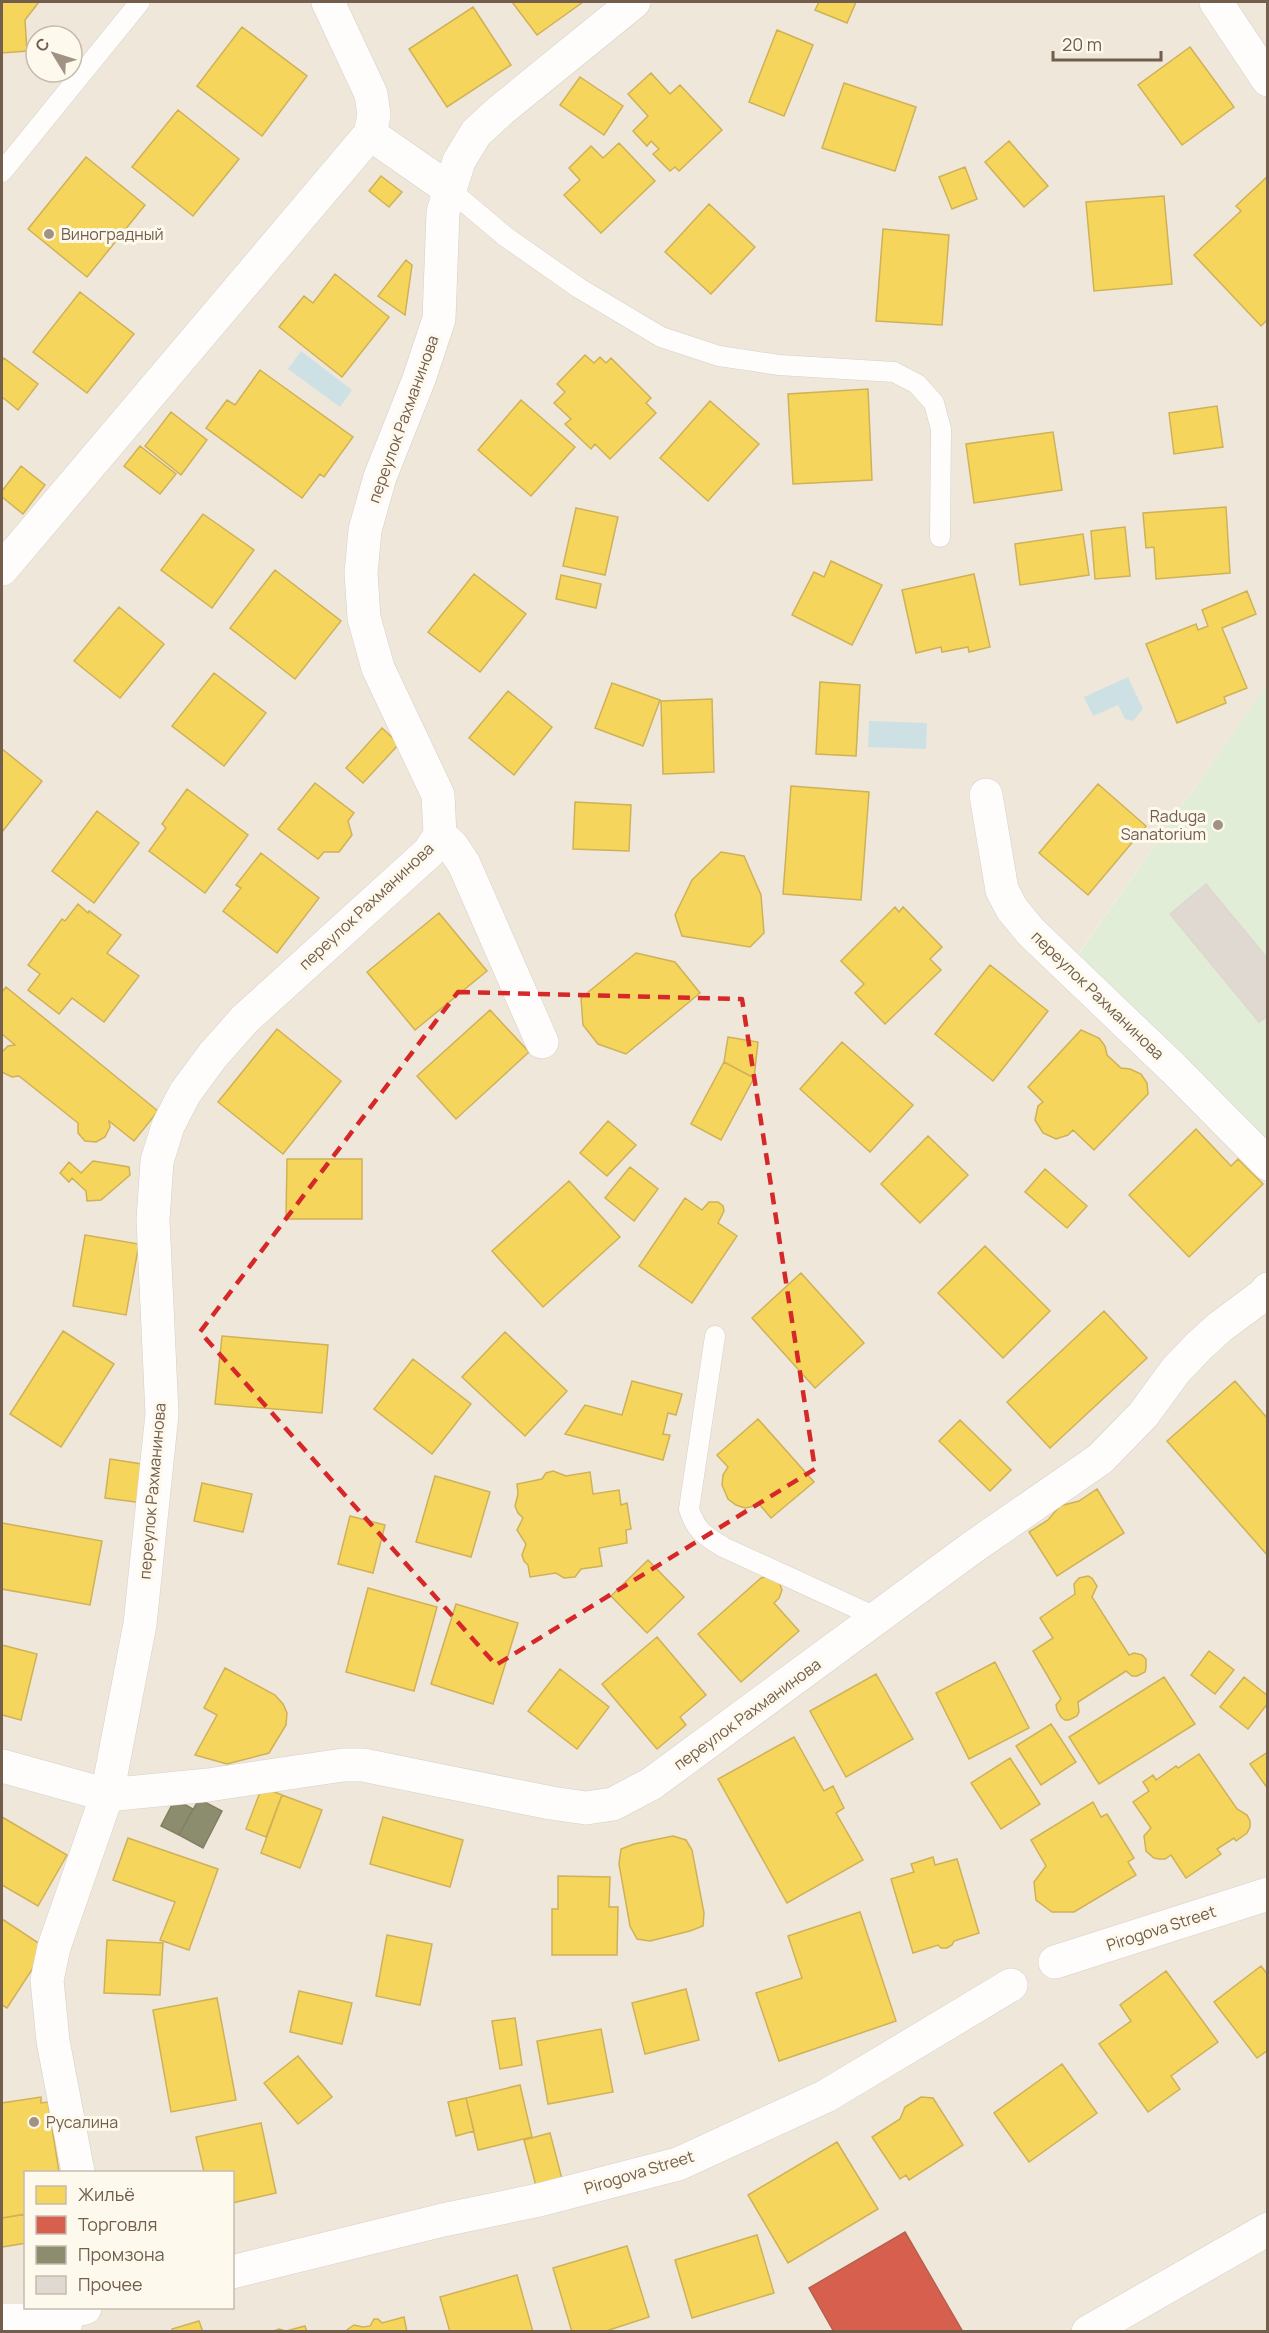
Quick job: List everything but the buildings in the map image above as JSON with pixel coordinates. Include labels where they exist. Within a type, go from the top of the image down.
[{"type":"street","points":[[2,570],[370,134],[374,115],[371,94],[328,2]]},
{"type":"street","name":"переулок Рахманинова","points":[[78,2171],[53,2041],[47,1980],[54,1947],[107,1795],[140,1624],[162,1414],[153,1220],[157,1161],[168,1126],[185,1094],[213,1055],[245,1019],[429,852],[440,835],[438,795],[378,668],[364,618],[361,573],[365,530],[380,477],[419,379],[438,320],[442,212],[459,161],[476,133],[501,110],[634,2]]},
{"type":"street","points":[[1216,2],[1268,80]]},
{"type":"street","points":[[370,134],[449,189]]},
{"type":"street","name":"переулок Рахманинова","points":[[986,795],[1002,890],[1012,909],[1031,932],[1173,1068],[1268,1164]]},
{"type":"street","points":[[440,835],[452,846],[464,864],[542,1042]]},
{"type":"street","name":"переулок Рахманинова","points":[[2,1766],[107,1795],[208,1785],[325,1766],[363,1765],[550,1803],[586,1808],[612,1803],[651,1784],[973,1547],[1100,1459],[1143,1415],[1176,1370],[1199,1346],[1220,1326],[1266,1295]]},
{"type":"street","name":"Pirogova Street","points":[[1055,1962],[1268,1894]]},
{"type":"street","name":"Pirogova Street","points":[[234,2271],[443,2220],[539,2200],[678,2164],[826,2096],[1011,1985]]},
{"type":"street","points":[[1088,2331],[1268,2229]]},
{"type":"street","points":[[2,2320],[72,2314]]},
{"type":"lane","points":[[2,172],[140,2]]},
{"type":"lane","points":[[449,189],[507,237],[570,282],[661,338],[718,356],[779,364],[894,372],[917,384],[934,403],[941,429],[940,537]]},
{"type":"lane","points":[[715,1336],[689,1509],[694,1524],[704,1535],[723,1547],[878,1618]]},
{"type":"highlighted area","points":[[458,992],[742,999],[815,1469],[496,1665],[200,1332]]},
{"type":"shaded area","points":[[2,2],[1267,2],[1267,685],[1071,964],[1267,1158],[1267,2331],[2,2332]]},
{"type":"shaded area","points":[[301,351],[352,390],[340,407],[288,369]]},
{"type":"shaded area","points":[[1128,677],[1143,709],[1133,721],[1125,719],[1118,705],[1093,716],[1084,697]]},
{"type":"shaded area","points":[[869,721],[927,723],[926,749],[868,747]]},
{"type":"green space","name":"Raduga Sanatorium","points":[[1267,685],[1267,1158],[1071,965]]},
{"type":"place","name":"Виноградный","points":[[49,234]]},
{"type":"place","name":"Raduga Sanatorium","points":[[1218,825]]},
{"type":"place","name":"Русалина","points":[[34,2122]]}]
